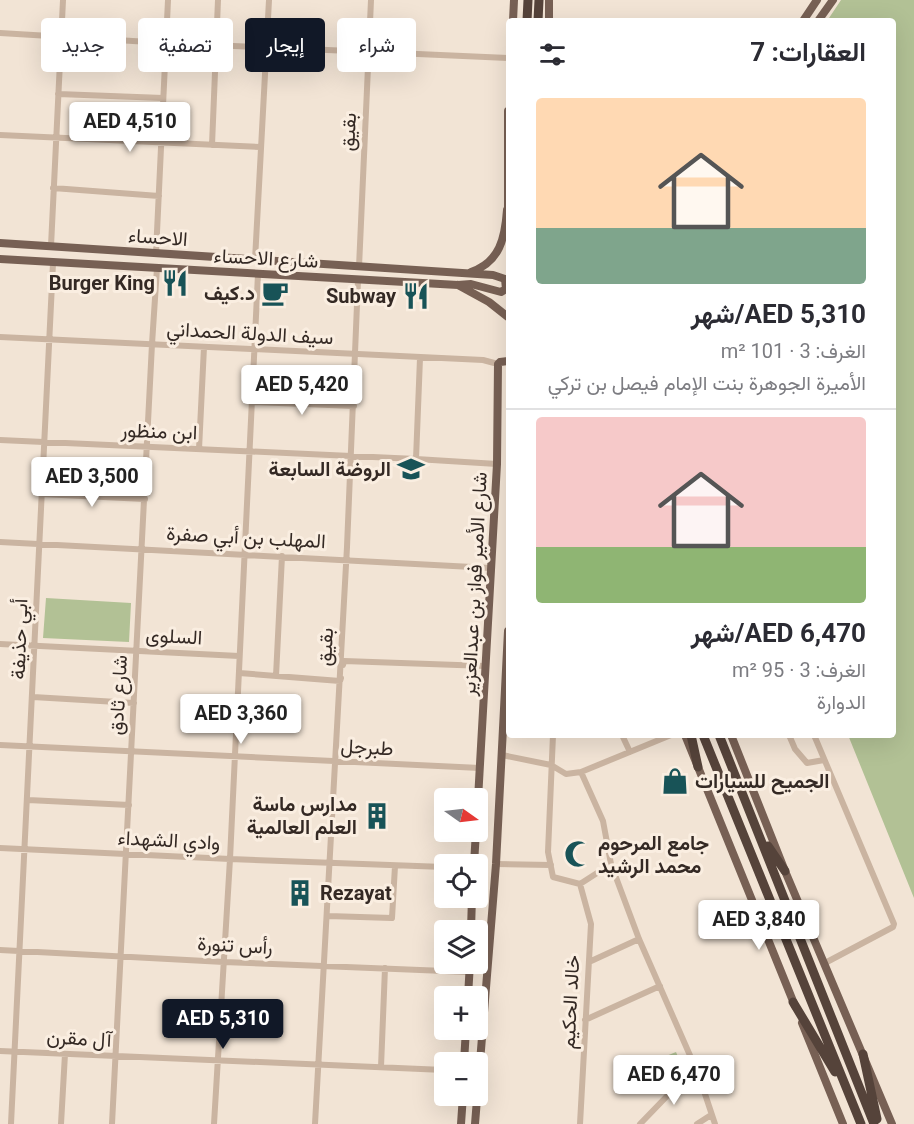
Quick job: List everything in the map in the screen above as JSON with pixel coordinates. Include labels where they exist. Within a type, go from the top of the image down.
[{"type":"highway","points":[[527,18],[528,0]]},
{"type":"highway","points":[[538,18],[539,0]]},
{"type":"highway","points":[[691,738],[698,767]]},
{"type":"highway","points":[[704,738],[861,1124]]},
{"type":"highway","points":[[720,738],[771,852],[785,871]]},
{"type":"highway","points":[[720,738],[876,1124]]},
{"type":"highway","points":[[793,1002],[850,1098]]},
{"type":"highway","points":[[863,1054],[876,1124]]},
{"type":"main road","points":[[513,18],[514,0]]},
{"type":"main road","points":[[549,0],[549,18]]},
{"type":"main road","points":[[804,18],[817,0]]},
{"type":"main road","points":[[820,18],[833,0]]},
{"type":"main road","points":[[465,274],[490,262],[501,247],[506,231]]},
{"type":"main road","name":"الاحساء","points":[[0,243],[493,275]]},
{"type":"main road","name":"شارع الاحساء","points":[[0,259],[358,280],[471,284],[501,292],[506,289]]},
{"type":"main road","name":"شارع الاحساء","points":[[493,275],[506,280]]},
{"type":"main road","points":[[458,285],[506,310]]},
{"type":"main road","points":[[489,302],[506,315]]},
{"type":"main road","points":[[498,364],[506,361]]},
{"type":"main road","name":"شارع الأمير فواز بن عبدالعزير","points":[[479,788],[497,464],[498,364]]},
{"type":"main road","name":"شارع الأمير فواز بن عبدالعزير","points":[[475,1124],[496,864],[506,672]]},
{"type":"main road","points":[[686,738],[843,1124]]},
{"type":"main road","points":[[732,738],[785,871],[892,1124]]},
{"type":"main road","points":[[461,1124],[462,1106]]},
{"type":"street","points":[[62,18],[63,0]]},
{"type":"street","points":[[167,18],[168,0]]},
{"type":"street","points":[[217,18],[218,0]]},
{"type":"street","points":[[268,18],[269,0]]},
{"type":"street","name":"بقيق","points":[[370,0],[370,18]]},
{"type":"street","points":[[0,33],[41,36]]},
{"type":"street","points":[[416,54],[506,58]]},
{"type":"street","points":[[51,246],[59,72]]},
{"type":"street","points":[[156,253],[164,72]]},
{"type":"street","points":[[212,145],[215,72]]},
{"type":"street","points":[[255,260],[264,72]]},
{"type":"street","name":"بقيق","points":[[359,267],[368,72]]},
{"type":"street","points":[[58,94],[163,98]]},
{"type":"street","points":[[0,135],[260,147]]},
{"type":"street","points":[[53,188],[159,196]]},
{"type":"street","name":"أبي حذيفة","points":[[11,1124],[54,263]]},
{"type":"street","name":"شارع ثادق","points":[[112,1124],[157,268]]},
{"type":"street","points":[[214,1124],[230,860],[258,274]]},
{"type":"street","name":"بقيق","points":[[315,1124],[352,456],[358,280]]},
{"type":"street","name":"سيف الدولة الحمداني","points":[[0,337],[483,360],[498,364]]},
{"type":"street","points":[[199,449],[204,347]]},
{"type":"street","points":[[416,459],[420,358]]},
{"type":"street","points":[[252,402],[354,406]]},
{"type":"street","name":"ابن منظور","points":[[0,441],[497,464]]},
{"type":"street","points":[[41,494],[145,499]]},
{"type":"street","name":"المهلب بن أبي صفرة","points":[[0,542],[491,568]]},
{"type":"street","points":[[276,676],[282,556]]},
{"type":"street","name":"السلوى","points":[[0,644],[239,656]]},
{"type":"street","points":[[238,673],[340,681],[344,661],[486,666]]},
{"type":"street","points":[[33,697],[134,703]]},
{"type":"street","points":[[553,738],[548,852],[554,877],[580,884],[611,864]]},
{"type":"street","points":[[623,738],[630,752]]},
{"type":"street","points":[[502,755],[551,765],[566,774],[581,772],[664,738]]},
{"type":"street","points":[[790,738],[795,749],[807,763],[824,760]]},
{"type":"street","points":[[815,738],[894,924],[893,927],[825,963]]},
{"type":"street","name":"طبرجل","points":[[0,746],[480,768]]},
{"type":"street","points":[[581,772],[603,820],[611,864],[639,939],[699,1076],[715,1124]]},
{"type":"street","points":[[28,800],[129,805]]},
{"type":"street","name":"وادي الشهداء","points":[[0,848],[230,860],[434,867]]},
{"type":"street","points":[[496,864],[551,865]]},
{"type":"street","points":[[328,916],[392,918],[395,866]]},
{"type":"street","name":"خالد الحكيم","points":[[580,884],[591,924],[580,1124]]},
{"type":"street","points":[[589,962],[639,939]]},
{"type":"street","name":"رأس تنورة","points":[[0,950],[224,962],[385,968],[434,967]]},
{"type":"street","points":[[381,1067],[385,968]]},
{"type":"street","points":[[585,1020],[660,986]]},
{"type":"street","name":"آل مقرن","points":[[0,1051],[434,1070]]},
{"type":"street","points":[[61,1124],[65,1054]]},
{"type":"street","points":[[640,1124],[670,1093],[699,1076]]},
{"type":"street","points":[[698,1124],[711,1115]]},
{"type":"green space","points":[[841,0],[914,0],[914,898],[849,738],[896,738],[896,18],[829,18]]},
{"type":"green space","points":[[46,598],[131,603],[129,642],[43,638]]},
{"type":"green space","points":[[676,1052],[679,1059],[657,1069],[654,1061]]},
{"type":"place","name":"Burger King","points":[[175,283]]},
{"type":"place","name":"د.كيف","points":[[275,293]]},
{"type":"place","name":"Subway","points":[[416,296]]},
{"type":"place","name":"الروضة السابعة","points":[[411,469]]},
{"type":"place","name":"الجميح للسيارات","points":[[675,781]]},
{"type":"place","name":"مدارس ماسة العلم العالمية","points":[[377,816]]},
{"type":"place","name":"جامع المرحوم محمد الرشيد","points":[[578,854]]},
{"type":"place","name":"Rezayat","points":[[300,893]]}]
